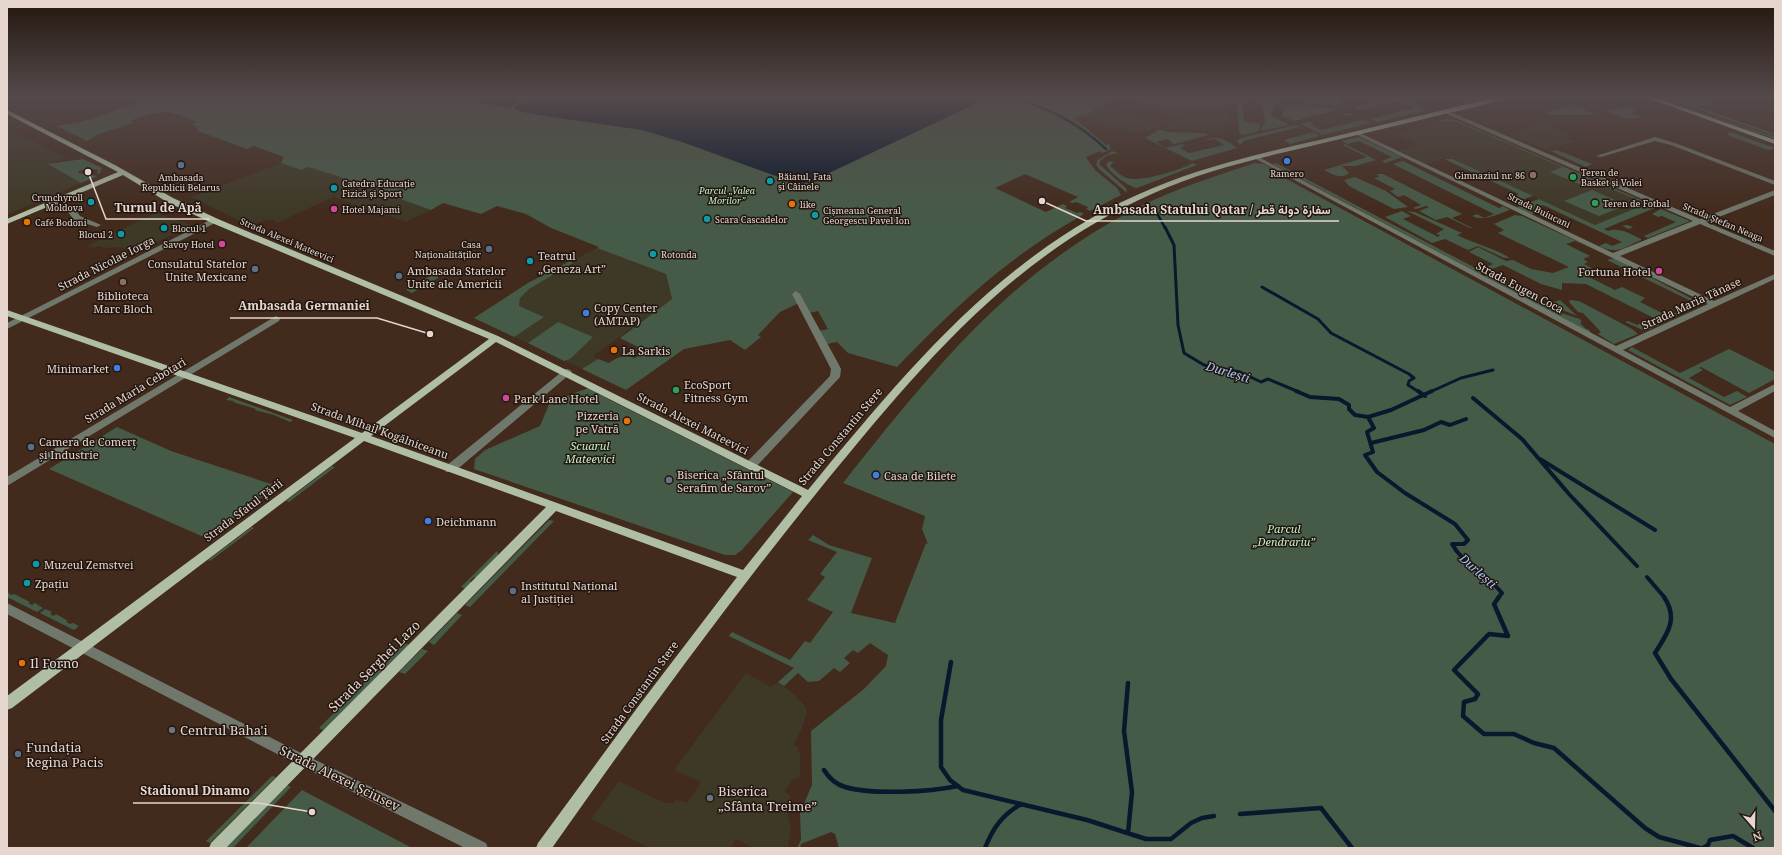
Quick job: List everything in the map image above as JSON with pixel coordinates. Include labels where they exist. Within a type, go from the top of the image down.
[{"type":"main road","name":"Strada Alexei Mateevici","points":[[53,136],[123,172],[170,200],[215,221],[495,338],[567,372],[809,495]]},
{"type":"main road","name":"Strada Constantin Stere","points":[[543,848],[744,575],[912,372],[967,316],[1019,270],[1054,245],[1088,223],[1131,200],[1180,179],[1255,157],[1344,136]]},
{"type":"main road","points":[[1758,136],[1775,142]]},
{"type":"main road","points":[[7,222],[123,172]]},
{"type":"main road","name":"Strada Mihail Kogălniceanu","points":[[7,312],[363,437],[744,575]]},
{"type":"main road","name":"Strada Sfatul Țării","points":[[7,704],[495,338]]},
{"type":"main road","name":"Strada Serghei Lazo","points":[[216,848],[554,506]]},
{"type":"street","name":"Strada Buiucani","points":[[1362,136],[1714,304]]},
{"type":"street","name":"Strada Ștefan Neaga","points":[[1502,136],[1775,254]]},
{"type":"street","points":[[1599,156],[1655,140],[1673,144],[1775,183]]},
{"type":"street","name":"Strada Eugen Coca","points":[[1255,157],[1775,435]]},
{"type":"street","points":[[1612,256],[1775,192]]},
{"type":"street","points":[[49,203],[71,210],[77,218],[97,225]]},
{"type":"street","name":"Strada Nicolae Iorga","points":[[7,326],[215,221]]},
{"type":"street","name":"Strada Maria Tănase","points":[[1616,350],[1775,276]]},
{"type":"street","points":[[751,465],[836,377],[836,369],[796,294]]},
{"type":"street","name":"Strada Maria Cebotari","points":[[7,482],[276,319]]},
{"type":"street","points":[[450,469],[567,372]]},
{"type":"street","points":[[1730,411],[1775,387]]},
{"type":"street","name":"Strada Alexei Șciusev","points":[[7,608],[84,646],[132,673],[303,760],[481,848]]},
{"type":"shaded area","points":[[7,136],[21,136],[67,158],[48,164],[81,183],[7,215]]},
{"type":"shaded area","name":"Gimnaziul nr. 86","points":[[1400,136],[1489,136],[1647,204],[1595,225],[1453,159],[1446,158],[1427,164],[1399,151],[1419,145]]},
{"type":"shaded area","points":[[1512,136],[1572,136],[1565,138],[1573,142],[1545,149]]},
{"type":"shaded area","points":[[281,163],[301,170],[308,167],[334,175],[431,210],[406,222],[333,197],[277,223],[273,220],[265,220],[250,226],[191,197]]},
{"type":"shaded area","points":[[155,213],[192,225],[150,246],[141,244],[130,249],[118,247],[106,248],[98,246],[94,248],[87,246]]},
{"type":"shaded area","points":[[597,248],[666,274],[672,299],[593,356],[598,359],[582,369],[474,318],[528,283]]},
{"type":"shaded area","points":[[746,673],[771,687],[778,682],[794,694],[805,706],[807,712],[801,731],[793,745],[797,746],[800,755],[800,777],[793,779],[785,791],[791,797],[788,815],[791,829],[788,848],[754,848],[736,839],[731,848],[650,848],[591,819],[619,781],[665,803],[674,803],[676,799],[687,803],[701,782],[674,770]]},
{"type":"green space","name":"Parcul „Valea Morilor”","points":[[77,136],[96,136],[87,141]]},
{"type":"green space","name":"Parcul „Valea Morilor”","points":[[211,136],[1095,136],[1106,145],[1109,144],[1111,149],[1103,153],[1100,151],[1086,157],[1095,170],[1117,188],[1121,195],[1090,211],[1086,209],[1088,207],[1076,202],[1069,202],[1078,197],[1025,174],[995,188],[1046,212],[1063,204],[1067,206],[1065,208],[1084,214],[1040,241],[999,271],[954,311],[897,367],[848,353],[837,342],[827,344],[819,331],[828,329],[818,311],[809,313],[803,301],[780,312],[758,335],[761,337],[745,350],[730,340],[684,349],[626,390],[582,369],[598,359],[609,363],[621,357],[628,356],[635,358],[646,351],[620,338],[672,299],[666,274],[597,248],[599,247],[551,228],[526,214],[497,206],[481,214],[443,203],[431,210],[334,175],[308,167],[301,170],[281,163],[284,157],[254,146],[247,149]]},
{"type":"green space","points":[[1149,136],[1206,136],[1174,144],[1167,139],[1156,142],[1166,148],[1182,144],[1185,146],[1180,148],[1189,153],[1224,145],[1215,139],[1206,140],[1211,138],[1223,139],[1237,148],[1192,161],[1145,138]]},
{"type":"green space","points":[[1263,136],[1243,141],[1243,143],[1240,144],[1237,142],[1239,139],[1244,137]]},
{"type":"green space","points":[[1299,136],[1320,136],[1290,144],[1284,140]]},
{"type":"green space","points":[[1490,136],[1493,136],[1657,207],[1604,229],[1608,231],[1617,230],[1625,232],[1641,240],[1625,248],[1616,250],[1606,249],[1599,246],[1606,243],[1612,246],[1622,242],[1543,205],[1533,208],[1539,211],[1530,215],[1515,208],[1539,199],[1595,225],[1646,204],[1596,182],[1584,186],[1550,172],[1562,167]]},
{"type":"green space","points":[[1729,136],[1741,136],[1775,148],[1770,150]]},
{"type":"green space","points":[[1766,136],[1775,137],[1775,139]]},
{"type":"green space","points":[[1359,137],[1402,157],[1385,163],[1382,161],[1392,157],[1359,141],[1347,144],[1342,141]]},
{"type":"green space","points":[[1345,144],[1376,160],[1355,166],[1342,166],[1349,173],[1343,176],[1336,176],[1324,170],[1367,157],[1343,145]]},
{"type":"green space","points":[[1557,150],[1592,164],[1586,167],[1550,151]]},
{"type":"green space","points":[[1112,151],[1118,153],[1108,155],[1100,161],[1099,164],[1126,188],[1127,193],[1099,169],[1096,164],[1098,160]]},
{"type":"green space","points":[[83,159],[102,168],[99,174],[97,173],[98,170],[89,168],[79,171],[78,173],[98,176],[81,183],[48,164]]},
{"type":"green space","points":[[1444,159],[1453,159],[1533,196],[1515,202],[1507,198],[1519,194]]},
{"type":"green space","points":[[1109,161],[1114,162],[1110,166],[1118,173],[1130,179],[1139,179],[1159,175],[1193,163],[1197,165],[1137,188],[1124,182],[1115,175],[1106,164]]},
{"type":"green space","points":[[1403,161],[1499,208],[1503,206],[1510,210],[1484,218],[1494,214],[1393,164]]},
{"type":"green space","name":"Parcul „Dendrariu”","points":[[1255,163],[1263,164],[1273,169],[1270,170],[1775,444],[1775,848],[839,848],[835,834],[831,832],[801,844],[800,848],[797,848],[801,840],[800,813],[812,785],[811,731],[864,689],[886,666],[888,655],[870,643],[858,653],[853,650],[844,658],[850,663],[840,672],[834,668],[819,681],[808,682],[798,673],[784,686],[778,682],[794,668],[729,636],[732,632],[790,660],[805,641],[810,643],[833,612],[807,600],[825,577],[820,574],[837,552],[808,540],[813,535],[829,545],[872,558],[851,613],[895,623],[926,543],[928,544],[922,529],[925,516],[843,483],[941,364],[1012,294],[1050,262],[1093,233],[1153,200],[1196,183]]},
{"type":"green space","points":[[1276,163],[1483,272],[1480,274],[1273,164]]},
{"type":"green space","points":[[1377,174],[1383,174],[1462,214],[1452,218],[1472,228],[1447,217],[1436,220],[1419,211],[1429,207],[1413,208],[1421,205],[1404,195],[1398,197],[1390,191],[1395,189],[1374,178],[1379,177]]},
{"type":"green space","points":[[1355,177],[1386,191],[1408,207],[1394,209],[1349,186],[1344,180]]},
{"type":"green space","name":"Teren de Fotbal","points":[[1592,190],[1627,205],[1599,216],[1564,201]]},
{"type":"green space","points":[[1661,209],[1690,221],[1648,238],[1622,226],[1627,225],[1633,227],[1629,229],[1644,236],[1676,222],[1662,216],[1658,217],[1652,214]]},
{"type":"green space","points":[[1402,211],[1411,216],[1403,219],[1438,237],[1440,235],[1436,234],[1444,229],[1407,211],[1415,212],[1462,233],[1457,235],[1497,251],[1510,258],[1504,258],[1478,246],[1468,250],[1445,239],[1432,243],[1385,217]]},
{"type":"green space","points":[[1477,214],[1484,218],[1477,218],[1472,216]]},
{"type":"green space","points":[[1515,215],[1522,216],[1596,250],[1575,241],[1566,244],[1590,256],[1583,259],[1588,262],[1584,264],[1597,271],[1592,273],[1596,275],[1589,277],[1615,290],[1622,287],[1645,298],[1640,302],[1664,314],[1669,312],[1680,314],[1662,322],[1586,284],[1562,283],[1562,290],[1541,284],[1503,265],[1486,271],[1482,269],[1493,264],[1469,252],[1478,247],[1506,261],[1513,260],[1531,269],[1553,273],[1569,267],[1498,233],[1504,230],[1494,224]]},
{"type":"green space","points":[[1616,259],[1702,304],[1697,304],[1607,260]]},
{"type":"green space","points":[[570,261],[573,263],[529,289],[520,298],[519,306],[544,317],[514,337],[474,318],[528,283]]},
{"type":"green space","points":[[434,274],[438,276],[438,278],[412,293],[406,290]]},
{"type":"green space","points":[[1488,274],[1538,303],[1558,312],[1580,319],[1582,322],[1580,323],[1593,335],[1484,276]]},
{"type":"green space","points":[[1560,300],[1577,316],[1549,304]]},
{"type":"green space","points":[[1570,300],[1579,301],[1632,329],[1638,334],[1614,344],[1598,334],[1601,332],[1583,313],[1578,312],[1569,302]]},
{"type":"green space","points":[[1649,319],[1659,325],[1645,331],[1625,322],[1628,321],[1637,325]]},
{"type":"green space","points":[[558,322],[593,337],[570,359],[564,361],[528,343]]},
{"type":"green space","points":[[1632,347],[1680,373],[1729,349],[1775,372],[1775,379],[1749,393],[1701,367],[1699,368],[1703,370],[1689,378],[1724,397],[1737,391],[1747,397],[1730,405],[1628,350]]},
{"type":"green space","name":"Scuarul Mateevici","points":[[588,388],[793,492],[742,550],[735,555],[725,555],[474,469],[475,459],[485,450],[540,426],[550,402]]},
{"type":"green space","points":[[229,397],[293,420],[290,422],[274,415],[233,402],[234,401],[226,400]]},
{"type":"green space","points":[[117,427],[171,451],[277,486],[206,538],[49,469]]},
{"type":"green space","points":[[332,466],[335,467],[289,502],[286,501]]},
{"type":"green space","points":[[549,520],[554,521],[470,607],[465,605]]},
{"type":"green space","points":[[252,527],[254,528],[210,561],[208,560]]},
{"type":"green space","points":[[497,551],[499,557],[477,578],[474,577],[470,581],[473,583],[467,589],[461,587]]},
{"type":"green space","points":[[7,591],[12,595],[14,594],[30,602],[28,603],[32,605],[35,603],[43,608],[37,612],[7,597]]},
{"type":"green space","points":[[45,609],[52,612],[50,614],[54,616],[56,614],[68,621],[66,622],[70,624],[73,623],[79,626],[74,630],[40,613]]},
{"type":"green space","points":[[457,613],[462,615],[434,645],[429,642]]},
{"type":"green space","points":[[404,643],[411,645],[325,731],[319,728]]},
{"type":"green space","points":[[422,649],[428,651],[405,674],[399,672]]},
{"type":"green space","points":[[272,776],[276,777],[210,843],[206,841]]},
{"type":"green space","points":[[287,785],[291,787],[233,848],[225,848]]},
{"type":"green space","points":[[302,790],[412,848],[246,848]]},
{"type":"water","points":[[662,136],[908,136],[810,182],[798,184]]},
{"type":"waterway","name":"Durlești","points":[[1091,136],[1106,149]]},
{"type":"waterway","name":"Durlești","points":[[1157,213],[1165,228]]},
{"type":"waterway","name":"Durlești","points":[[1165,227],[1174,245],[1178,325],[1184,353],[1204,365],[1240,372],[1261,382],[1268,379],[1299,392]]},
{"type":"waterway","points":[[1262,287],[1318,319],[1331,333],[1409,374],[1414,378],[1409,381],[1408,385],[1419,392]]},
{"type":"waterway","points":[[1430,392],[1461,378],[1493,370]]},
{"type":"waterway","name":"Durlești","points":[[1296,391],[1310,397],[1339,399],[1349,405],[1349,409],[1355,415],[1368,417]]},
{"type":"waterway","points":[[1418,391],[1424,395]]},
{"type":"waterway","points":[[1424,395],[1432,391]]},
{"type":"waterway","points":[[1368,417],[1391,410],[1424,395]]},
{"type":"waterway","points":[[1473,398],[1522,439],[1569,494],[1637,566]]},
{"type":"waterway","name":"Durlești","points":[[1368,417],[1374,428],[1367,432],[1373,452],[1365,455],[1377,472],[1405,493],[1455,524],[1468,540],[1464,544],[1452,544],[1463,558],[1502,593],[1498,598]]},
{"type":"waterway","points":[[1371,443],[1424,430],[1441,422],[1450,425],[1466,419]]},
{"type":"waterway","points":[[1540,459],[1655,530]]},
{"type":"waterway","points":[[1647,577],[1665,598]]},
{"type":"waterway","name":"Durlești","points":[[1499,597],[1494,604],[1508,636],[1489,634],[1454,670],[1478,694],[1475,699],[1464,702],[1463,716],[1484,734],[1514,734],[1534,743],[1554,748],[1645,828],[1659,837],[1700,848]]},
{"type":"waterway","points":[[1664,597],[1671,612],[1670,626],[1655,653],[1671,679],[1775,811]]},
{"type":"waterway","points":[[951,662],[941,720],[941,767],[950,780],[958,786]]},
{"type":"waterway","points":[[1128,683],[1124,731],[1132,792],[1128,833]]},
{"type":"waterway","points":[[824,770],[830,778],[838,784],[856,790],[901,792],[932,790],[958,786]]},
{"type":"waterway","points":[[958,786],[963,790],[1021,804]]},
{"type":"waterway","points":[[985,848],[991,834],[1003,817],[1021,804]]},
{"type":"waterway","points":[[1021,804],[1087,820],[1146,839],[1171,839],[1191,823],[1202,818],[1214,816]]},
{"type":"waterway","points":[[1240,814],[1321,808],[1352,848]]},
{"type":"waterway","name":"Durlești","points":[[1703,848],[1708,845],[1710,840],[1733,836],[1753,848]]},
{"type":"place","name":"Ramero","points":[[1287,161]]},
{"type":"place","name":"Ambasada Republicii Belarus","points":[[181,165]]},
{"type":"place","name":"Turnul de Apă","points":[[88,172]]},
{"type":"place","name":"Gimnaziul nr. 86","points":[[1533,175]]},
{"type":"place","name":"Teren de Basket și Volei","points":[[1573,177]]},
{"type":"place","name":"Băiatul, Fata și Câinele","points":[[770,181]]},
{"type":"place","name":"Catedra Educație Fizică și Sport","points":[[334,188]]},
{"type":"place","name":"Ambasada Statului Qatar / سفارة دولة قطر","points":[[1042,201]]},
{"type":"place","name":"Crunchyroll Moldova","points":[[91,202]]},
{"type":"place","name":"Teren de Fotbal","points":[[1595,203]]},
{"type":"place","name":"like","points":[[792,204]]},
{"type":"place","name":"Hotel Majami","points":[[334,209]]},
{"type":"place","name":"Cișmeaua General Georgescu Pavel Ion","points":[[815,215]]},
{"type":"place","name":"Scara Cascadelor","points":[[707,219]]},
{"type":"place","name":"Café Bodoni","points":[[27,222]]},
{"type":"place","name":"Blocul 1","points":[[164,228]]},
{"type":"place","name":"Blocul 2","points":[[121,234]]},
{"type":"place","name":"Savoy Hotel","points":[[222,244]]},
{"type":"place","name":"Casa Naționalităților","points":[[489,249]]},
{"type":"place","name":"Rotonda","points":[[653,254]]},
{"type":"place","name":"Teatrul „Geneza Art”","points":[[530,261]]},
{"type":"place","name":"Consulatul Statelor Unite Mexicane","points":[[255,269]]},
{"type":"place","name":"Fortuna Hotel","points":[[1659,271]]},
{"type":"place","name":"Ambasada Statelor Unite ale Americii","points":[[399,276]]},
{"type":"place","name":"Biblioteca Marc Bloch","points":[[123,282]]},
{"type":"place","name":"Copy Center (AMTAP)","points":[[586,313]]},
{"type":"place","name":"Ambasada Germaniei","points":[[430,334]]},
{"type":"place","name":"La Sarkis","points":[[614,350]]},
{"type":"place","name":"Minimarket","points":[[117,368]]},
{"type":"place","name":"EcoSport Fitness Gym","points":[[676,390]]},
{"type":"place","name":"Park Lane Hotel","points":[[506,398]]},
{"type":"place","name":"Pizzeria pe Vatră","points":[[627,421]]},
{"type":"place","name":"Camera de Comerț și Industrie","points":[[31,447]]},
{"type":"place","name":"Casa de Bilete","points":[[876,475]]},
{"type":"place","name":"Biserica „Sfântul Serafim de Sarov”","points":[[669,480]]},
{"type":"place","name":"Deichmann","points":[[428,521]]},
{"type":"place","name":"Muzeul Zemstvei","points":[[36,564]]},
{"type":"place","name":"Zpațiu","points":[[27,583]]},
{"type":"place","name":"Institutul Național al Justiției","points":[[513,591]]},
{"type":"place","name":"Il Forno","points":[[22,663]]},
{"type":"place","name":"Centrul Baha'i","points":[[172,730]]},
{"type":"place","name":"Fundația Regina Pacis","points":[[18,754]]},
{"type":"place","name":"Biserica „Sfânta Treime”","points":[[710,798]]},
{"type":"place","name":"Stadionul Dinamo","points":[[312,812]]}]
